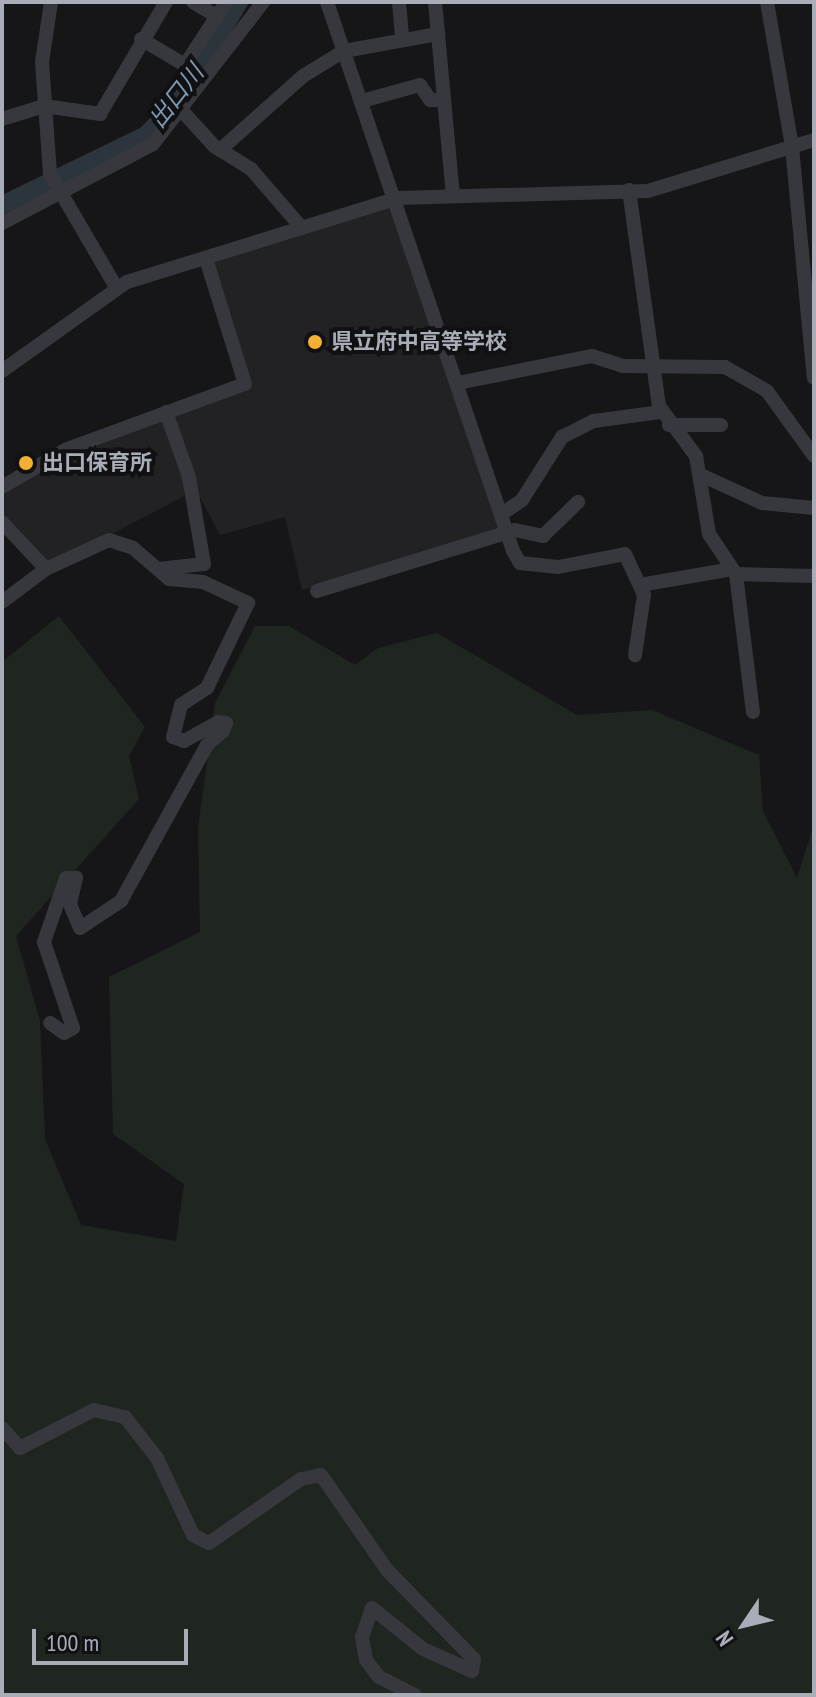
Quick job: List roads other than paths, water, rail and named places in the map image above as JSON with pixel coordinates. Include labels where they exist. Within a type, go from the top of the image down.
[{"type":"street","points":[[51,2],[42,62],[50,174],[65,193],[116,287]]},
{"type":"street","points":[[2,119],[44,106],[100,114],[141,39],[166,2]]},
{"type":"street","points":[[193,2],[216,16]]},
{"type":"street","points":[[141,39],[185,65],[226,2]]},
{"type":"street","points":[[2,223],[65,193],[153,144],[184,113],[263,2]]},
{"type":"street","points":[[327,2],[398,198],[520,563],[558,567],[625,554],[640,585],[635,655]]},
{"type":"street","points":[[399,2],[402,37]]},
{"type":"street","points":[[435,2],[453,195]]},
{"type":"street","points":[[767,2],[792,147],[814,378]]},
{"type":"street","points":[[220,150],[303,76],[344,51],[402,37],[438,34]]},
{"type":"street","points":[[362,101],[420,85],[430,100],[444,100]]},
{"type":"street","points":[[184,113],[220,150],[251,169],[302,228]]},
{"type":"street","points":[[2,371],[116,287],[398,198],[660,188],[814,140]]},
{"type":"street","points":[[629,190],[653,366],[665,419],[696,456],[709,534],[731,572],[754,674],[753,712]]},
{"type":"street","points":[[2,487],[67,449],[245,384],[206,259]]},
{"type":"street","points":[[458,383],[592,356],[653,366],[702,362],[747,377],[767,391],[814,456]]},
{"type":"street","points":[[166,412],[189,477],[204,564],[203,582]]},
{"type":"street","points":[[503,513],[522,500],[562,437],[594,421],[665,419],[721,425]]},
{"type":"street","points":[[701,475],[762,503],[814,508]]},
{"type":"street","points":[[317,591],[508,532],[543,536],[578,502]]},
{"type":"street","points":[[2,522],[46,569]]},
{"type":"street","points":[[2,602],[46,569],[109,540],[159,569],[169,579],[203,582],[248,603],[249,612],[207,688],[181,705],[173,737],[184,741],[226,723],[121,901],[92,926],[73,924],[77,884],[66,878],[44,942],[73,1028],[64,1033],[50,1023]]},
{"type":"street","points":[[159,569],[204,564]]},
{"type":"street","points":[[640,585],[731,572],[814,575]]},
{"type":"street","points":[[2,1428],[20,1448],[94,1410],[125,1417],[157,1458],[193,1535],[209,1543],[301,1479],[321,1475],[387,1570],[474,1659],[472,1671],[423,1649],[372,1608],[362,1637],[366,1660],[386,1682],[415,1695]]},
{"type":"waterway","name":"出口川","points":[[2,205],[146,135],[182,98],[239,2]]},
{"type":"place","name":"県立府中高等学校","points":[[315,342]]},
{"type":"place","name":"出口保育所","points":[[26,463]]}]
